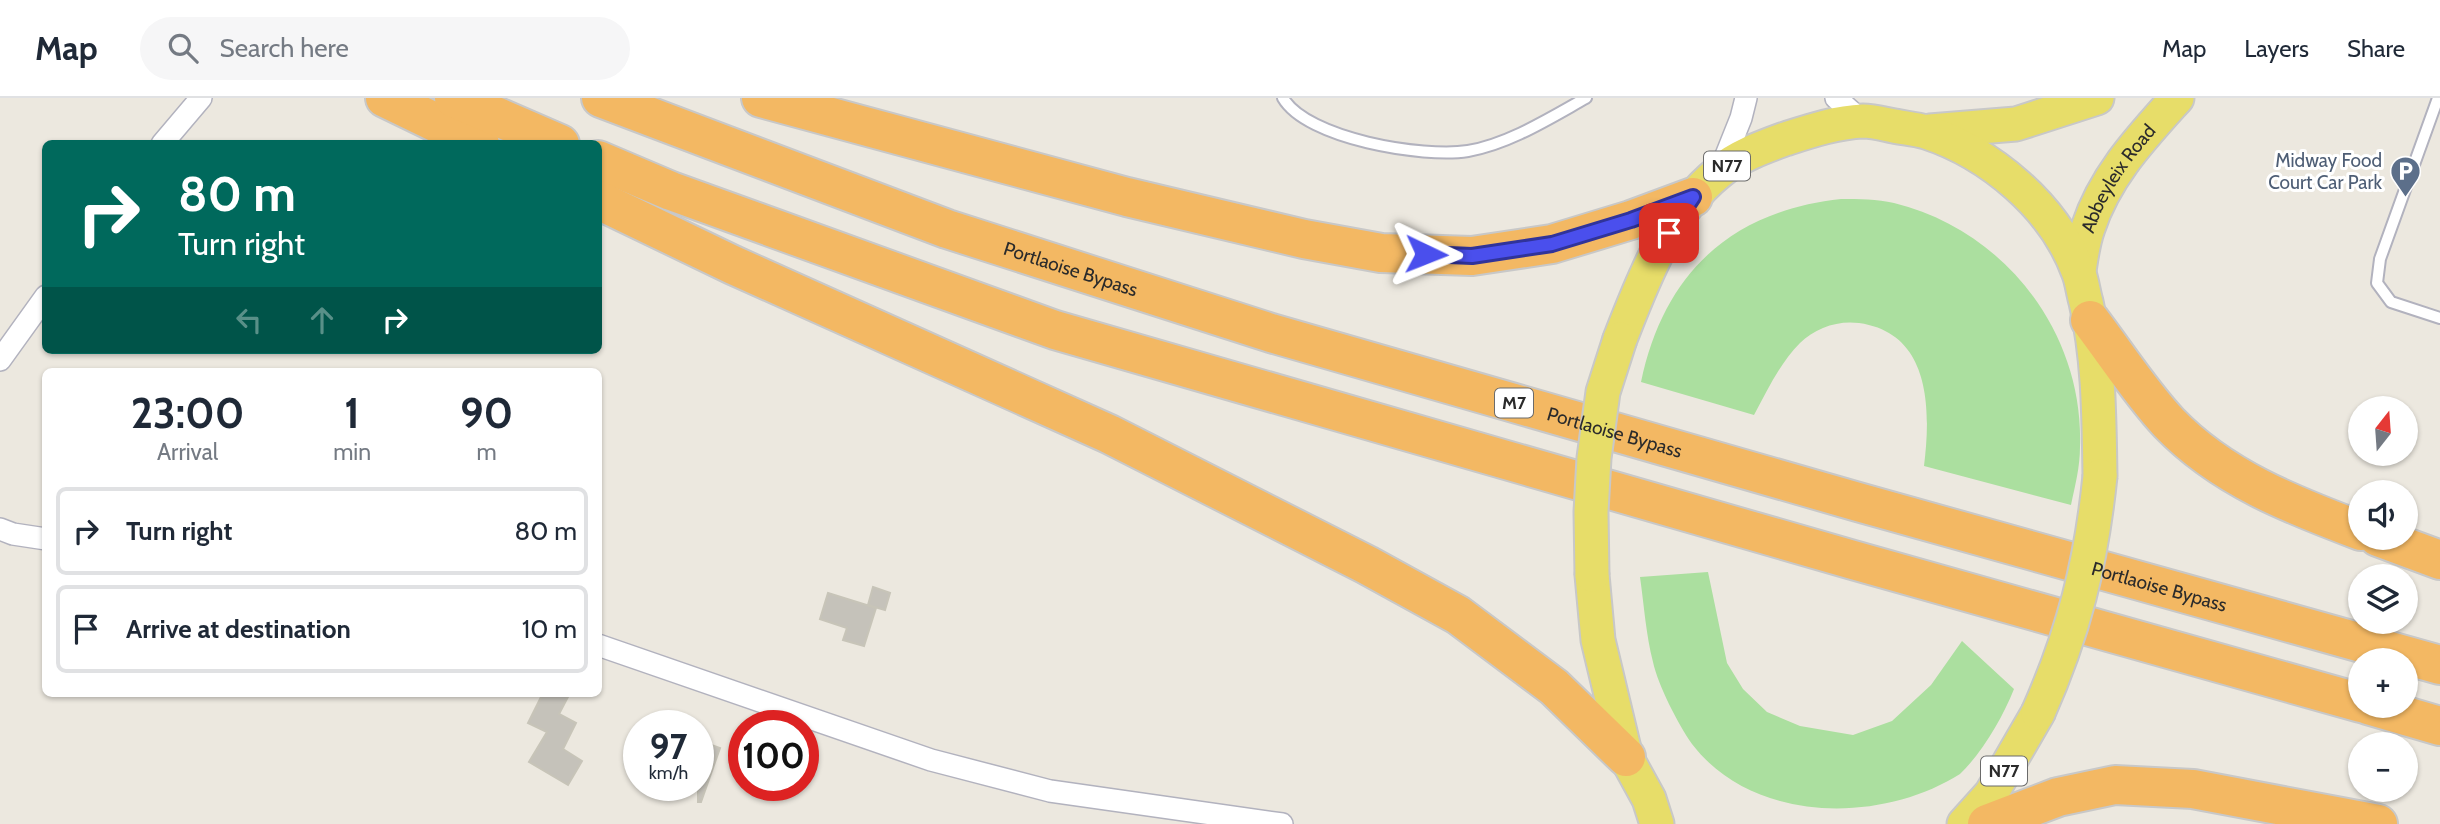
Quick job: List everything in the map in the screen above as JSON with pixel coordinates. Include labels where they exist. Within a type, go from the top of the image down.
[{"type":"highway","points":[[384,98],[472,140]]},
{"type":"highway","points":[[454,98],[551,140]]},
{"type":"highway","name":"Portlaoise Bypass","points":[[601,98],[947,229],[1271,333],[1858,502],[2440,665]]},
{"type":"highway","points":[[761,98],[1127,197],[1304,239],[1381,253],[1472,256],[1552,244],[1631,220],[1693,197]]},
{"type":"highway","points":[[602,162],[671,191],[1055,330],[2348,699]]},
{"type":"highway","points":[[602,203],[733,265],[1109,434],[1367,565],[1458,615],[1554,687],[1626,757]]},
{"type":"highway","points":[[2090,320],[2169,424],[2223,468],[2290,504],[2348,526]]},
{"type":"highway","points":[[2413,550],[2440,560]]},
{"type":"highway","points":[[2413,718],[2440,726]]},
{"type":"highway","points":[[1987,824],[2058,797],[2115,785],[2193,789],[2378,824]]},
{"type":"main road","name":"N77","points":[[1676,824],[1653,812],[1626,757],[1598,640],[1592,575],[1591,512],[1594,458],[1603,391],[1644,278],[1669,233],[1693,197],[1720,170],[1760,148],[1817,129],[1863,121],[1924,131],[2016,124],[2097,98]]},
{"type":"main road","name":"Abbeyleix Road","points":[[2079,271],[2087,229],[2107,183],[2138,142],[2177,98]]},
{"type":"main road","name":"N77","points":[[1924,131],[1961,147],[1996,168],[2034,201],[2057,231],[2079,271],[2090,320],[2099,402],[2100,476],[2094,533],[2081,597],[2060,664],[2038,713],[1991,794],[1964,824]]},
{"type":"street","points":[[165,140],[201,98]]},
{"type":"street","points":[[1720,170],[1746,98]]},
{"type":"street","points":[[1836,98],[1863,121]]},
{"type":"street","points":[[0,360],[42,302]]},
{"type":"street","points":[[0,529],[42,538]]},
{"type":"street","points":[[602,646],[931,760],[1051,792],[1282,824]]},
{"type":"lane","points":[[1283,98],[1288,107],[1307,122],[1334,134],[1418,151],[1467,151],[1510,137],[1586,98]]},
{"type":"lane","points":[[2438,98],[2380,259],[2378,284],[2391,302],[2440,318]]},
{"type":"green space","points":[[1841,199],[1894,203],[1934,217],[1970,236],[2003,262],[2030,292],[2052,327],[2068,365],[2078,405],[2080,454],[2071,505],[1924,466],[1927,421],[1925,399],[1921,377],[1913,358],[1901,342],[1883,330],[1859,323],[1827,326],[1800,343],[1774,377],[1754,415],[1641,382],[1652,343],[1666,309],[1685,279],[1708,254],[1735,233],[1767,217],[1802,206]]},
{"type":"green space","points":[[1708,572],[1727,663],[1743,689],[1767,712],[1800,726],[1853,735],[1892,721],[1931,685],[1962,641],[2014,689],[1991,734],[1976,756],[1960,774],[1928,790],[1893,802],[1857,808],[1819,808],[1783,802],[1748,789],[1718,770],[1692,744],[1664,693],[1649,641],[1640,577]]},
{"type":"building","points":[[873,587],[890,593],[885,610],[868,605]]},
{"type":"building","points":[[828,593],[876,608],[864,646],[843,640],[847,628],[820,619]]},
{"type":"building","points":[[541,697],[568,697],[559,714],[576,723],[563,749],[582,761],[568,785],[529,762],[547,732],[528,723]]},
{"type":"building","points":[[714,746],[720,748],[714,765]]},
{"type":"place","name":"Midway Food Court Car Park","points":[[2405,198]]},
{"type":"route","points":[[1426,254],[1472,256],[1552,244],[1631,220],[1693,197],[1669,233]]}]
